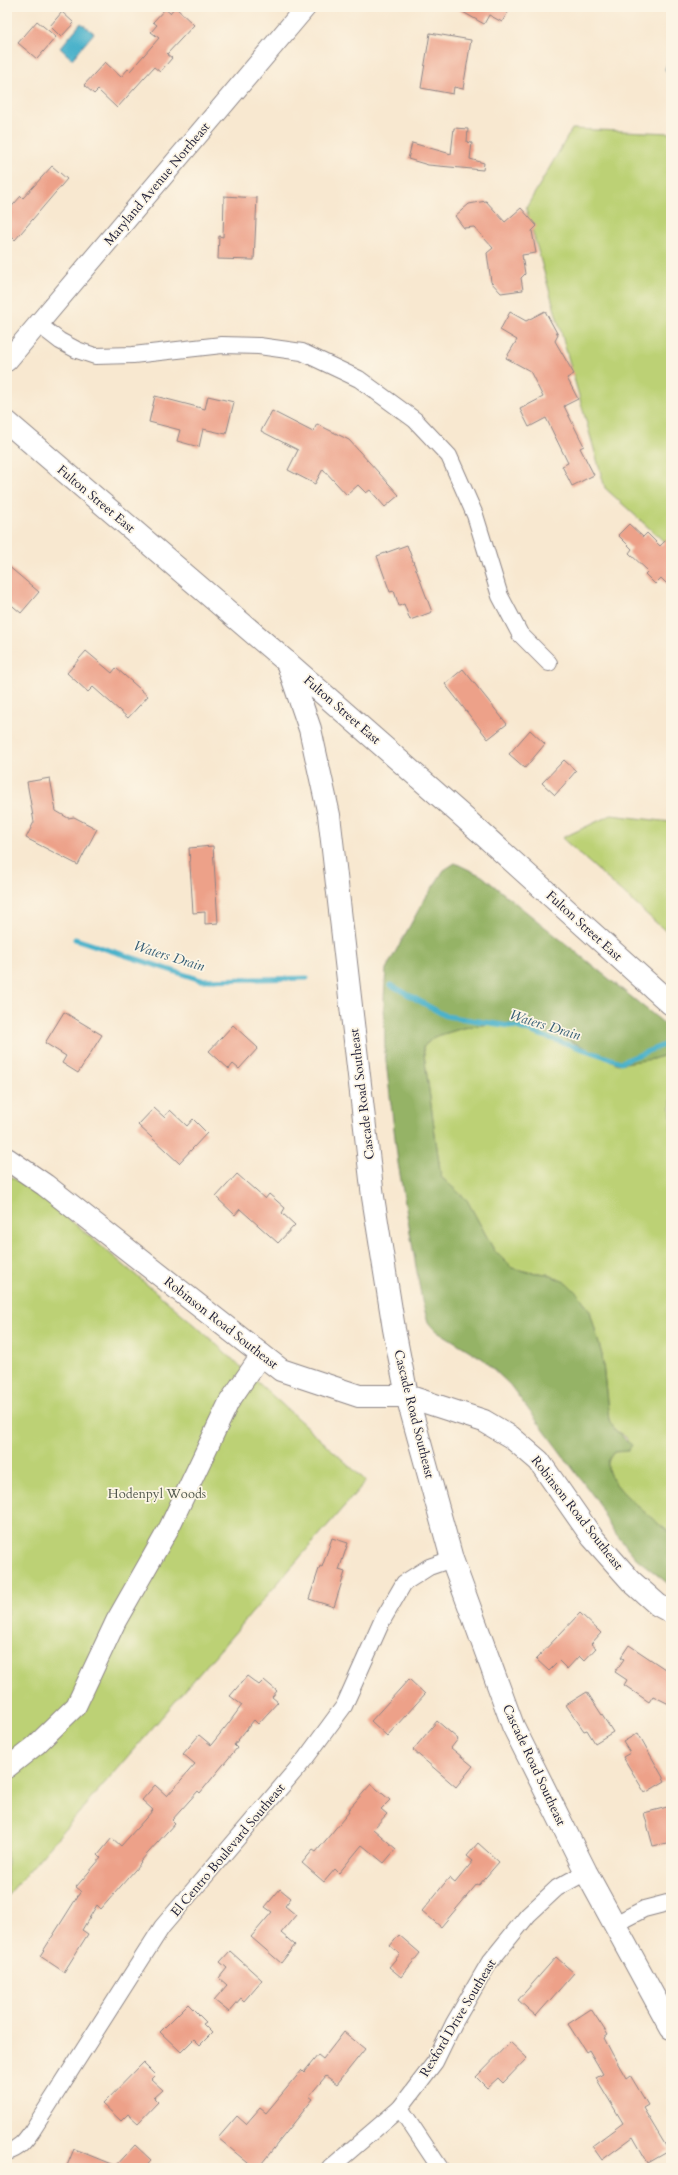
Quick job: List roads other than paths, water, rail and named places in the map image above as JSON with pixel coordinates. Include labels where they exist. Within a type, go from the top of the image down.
[{"type":"main road","name":"Fulton Street East","points":[[7,422],[287,662],[459,813],[671,1004]]},
{"type":"main road","name":"Cascade Road Southeast","points":[[287,662],[310,729],[329,815],[376,1220],[407,1396],[452,1559],[513,1726],[586,1872],[671,2028]]},
{"type":"main road","name":"Robinson Road Southeast","points":[[7,1160],[45,1185],[281,1370],[359,1396],[407,1396],[484,1421],[511,1437],[539,1461],[592,1537],[631,1581],[658,1605],[671,1612]]},
{"type":"street","name":"Maryland Avenue Northeast","points":[[7,361],[306,7]]},
{"type":"street","points":[[38,324],[60,341],[77,350],[95,356],[133,355],[222,345],[259,346],[302,352],[359,379],[416,420],[449,456],[476,515],[500,596],[520,634],[549,663]]},
{"type":"street","points":[[7,1768],[36,1745],[76,1706],[98,1663],[116,1621],[169,1528],[229,1402],[262,1354]]},
{"type":"street","name":"El Centro Boulevard Southeast","points":[[7,2152],[14,2150],[24,2142],[32,2131],[162,1927],[305,1759],[344,1706],[382,1621],[404,1583],[429,1567],[452,1559]]},
{"type":"street","name":"Rexford Drive Southeast","points":[[330,2168],[400,2108],[434,2062],[489,1963],[534,1910],[557,1888],[586,1872]]},
{"type":"street","points":[[615,1924],[644,1909],[671,1902]]},
{"type":"street","points":[[400,2108],[440,2168]]},
{"type":"water","points":[[81,23],[94,33],[72,59],[60,48]]},
{"type":"water","points":[[671,56],[671,78],[665,69]]},
{"type":"waterway","name":"Waters Drain","points":[[75,939],[201,980],[307,978]]},
{"type":"waterway","name":"Waters Drain","points":[[391,985],[446,1016],[516,1027],[621,1062],[671,1042]]},
{"type":"park label","name":"Hodenpyl Woods","points":[[157,1494]]}]
